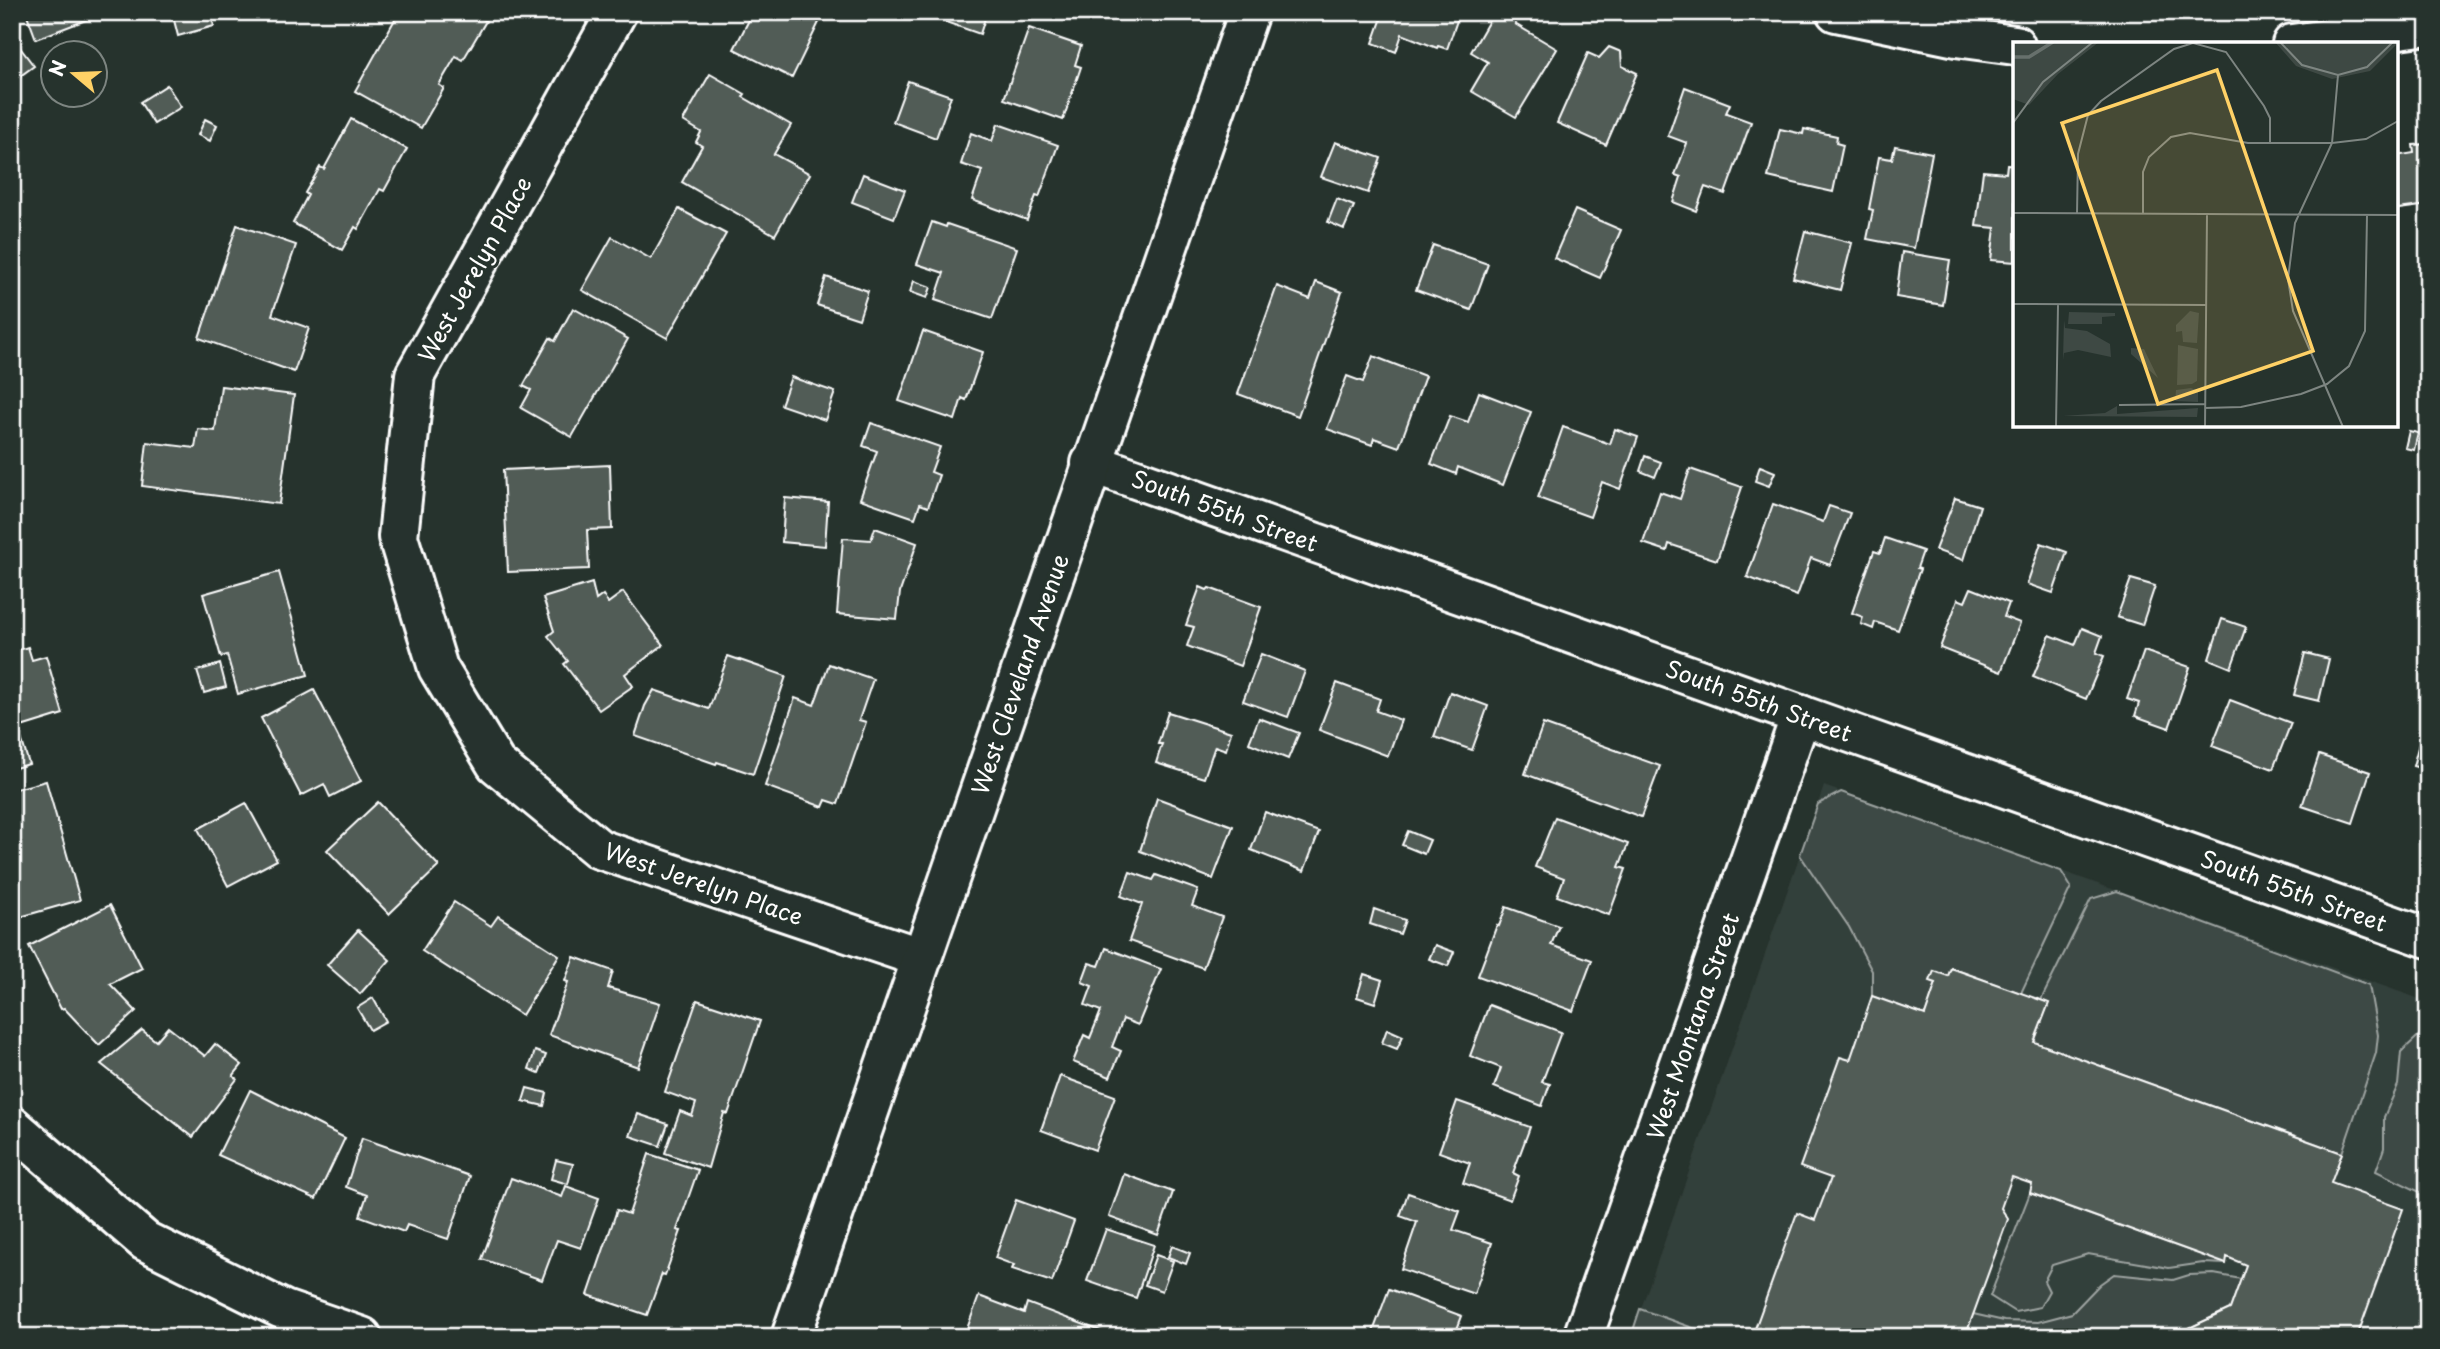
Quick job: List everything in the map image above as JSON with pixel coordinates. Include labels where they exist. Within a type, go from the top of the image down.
[{"type":"street","name":"West Jerelyn Place","points":[[617,12],[415,374],[398,537],[438,668],[496,764],[599,849],[922,958]]},
{"type":"street","name":"West Cleveland Avenue","points":[[791,1337],[1249,12]]},
{"type":"street","points":[[1836,12],[1956,37],[2013,45]]},
{"type":"street","points":[[2306,42],[2428,25]]},
{"type":"street","name":"South 55th Street","points":[[1091,463],[2428,938]]},
{"type":"street","name":"West Montana Street","points":[[1583,1337],[1801,715]]},
{"type":"street","points":[[12,1126],[145,1241],[284,1310],[362,1337]]},
{"type":"shaded area","points":[[1824,786],[2428,1002],[2428,1337],[1631,1337]]},
{"type":"shaded area","points":[[1841,792],[2061,871],[2071,887],[2021,993],[1951,968],[1948,976],[1934,971],[1936,983],[1925,1015],[1872,996],[1872,971],[1849,927],[1800,855],[1818,804]]},
{"type":"shaded area","points":[[2117,891],[2369,985],[2378,1035],[2376,1053],[2342,1153],[2034,1042],[2048,1003],[2041,1000],[2091,899]]},
{"type":"shaded area","points":[[2428,1027],[2428,1196],[2376,1171],[2384,1148],[2384,1117],[2398,1085],[2401,1052]]},
{"type":"shaded area","points":[[2030,1193],[2226,1264],[2203,1263],[2169,1268],[2088,1254],[2052,1265],[2044,1281],[2049,1291],[2040,1307],[2015,1312],[1990,1296]]},
{"type":"shaded area","points":[[2114,1274],[2173,1280],[2189,1275],[2214,1274],[2241,1279],[2230,1309],[2170,1337],[1965,1337],[1973,1314],[2004,1321],[2038,1322],[2072,1313],[2100,1284]]},
{"type":"shaded area","points":[[1640,1309],[1718,1337],[1631,1337]]},
{"type":"building","points":[[26,12],[107,12],[38,38],[36,39]]},
{"type":"building","points":[[172,12],[210,12],[214,26],[178,36]]},
{"type":"building","points":[[399,12],[470,12],[486,21],[463,60],[456,56],[439,85],[444,88],[421,128],[355,91]]},
{"type":"building","points":[[740,12],[841,12],[837,20],[823,14],[792,78],[734,49],[750,18]]},
{"type":"building","points":[[936,12],[987,12],[980,34],[934,18]]},
{"type":"building","points":[[1384,12],[1460,12],[1447,49],[1437,48],[1402,34],[1396,52],[1373,43]]},
{"type":"building","points":[[1494,12],[1510,12],[1519,18],[1515,24],[1557,49],[1516,117],[1471,91],[1488,62],[1471,52]]},
{"type":"building","points":[[1029,28],[1081,46],[1075,65],[1081,67],[1063,120],[1004,99]]},
{"type":"building","points":[[12,37],[34,66],[12,82]]},
{"type":"building","points":[[1609,47],[1621,52],[1622,66],[1637,73],[1606,145],[1557,123],[1588,53],[1599,58]]},
{"type":"building","points":[[710,74],[791,125],[774,154],[810,174],[775,235],[682,182],[702,146],[696,142],[701,132],[683,121]]},
{"type":"building","points":[[908,81],[951,96],[936,138],[893,122]]},
{"type":"building","points":[[167,85],[181,107],[154,124],[140,102]]},
{"type":"building","points":[[1685,87],[1730,104],[1726,113],[1751,122],[1725,194],[1705,187],[1696,211],[1673,202],[1681,177],[1675,175],[1687,143],[1668,136]]},
{"type":"building","points":[[205,119],[217,125],[210,141],[198,135]]},
{"type":"building","points":[[351,119],[407,149],[384,191],[380,189],[358,229],[355,227],[342,250],[293,223],[308,195],[305,193],[320,167],[324,169]]},
{"type":"building","points":[[998,124],[1058,145],[1039,197],[1036,196],[1027,220],[972,200],[982,171],[961,164],[971,133],[992,141]]},
{"type":"building","points":[[1780,129],[1803,134],[1804,129],[1837,136],[1836,143],[1843,145],[1833,192],[1768,177]]},
{"type":"building","points":[[1335,142],[1381,158],[1368,193],[1321,177]]},
{"type":"building","points":[[2428,144],[2428,205],[2398,209],[2398,156],[2414,153],[2413,145]]},
{"type":"building","points":[[1895,146],[1932,153],[1914,248],[1867,239],[1873,210],[1869,209],[1879,157],[1892,159]]},
{"type":"building","points":[[2007,164],[2013,165],[2013,262],[1991,260],[1995,228],[1976,226],[1983,171],[2006,173]]},
{"type":"building","points":[[863,174],[905,190],[894,218],[852,202]]},
{"type":"building","points":[[1337,199],[1354,206],[1344,229],[1328,222]]},
{"type":"building","points":[[679,209],[726,234],[667,338],[582,290],[612,237],[651,259]]},
{"type":"building","points":[[1575,210],[1621,230],[1600,278],[1554,258]]},
{"type":"building","points":[[932,222],[946,227],[947,224],[1017,248],[992,319],[935,300],[944,273],[917,264]]},
{"type":"building","points":[[237,225],[296,245],[272,315],[309,328],[294,372],[199,338]]},
{"type":"building","points":[[1805,231],[1852,243],[1840,290],[1793,278]]},
{"type":"building","points":[[1433,245],[1488,264],[1471,310],[1416,290]]},
{"type":"building","points":[[1902,252],[1950,260],[1943,305],[1896,297]]},
{"type":"building","points":[[826,277],[868,291],[859,319],[817,305]]},
{"type":"building","points":[[914,281],[931,287],[927,298],[910,292]]},
{"type":"building","points":[[1316,282],[1342,292],[1298,416],[1238,394],[1277,286],[1310,299]]},
{"type":"building","points":[[573,308],[628,339],[572,437],[521,408],[531,390],[523,386],[550,338],[555,341]]},
{"type":"building","points":[[923,331],[983,352],[966,400],[962,398],[955,420],[899,401]]},
{"type":"building","points":[[1373,356],[1425,376],[1399,447],[1374,438],[1372,445],[1327,429],[1347,376],[1363,382]]},
{"type":"building","points":[[791,377],[835,392],[825,420],[781,405]]},
{"type":"building","points":[[221,386],[294,395],[279,504],[142,486],[147,442],[195,448],[198,429],[215,431]]},
{"type":"building","points":[[1479,392],[1531,412],[1503,485],[1458,467],[1456,474],[1431,464],[1450,416],[1468,422]]},
{"type":"building","points":[[871,423],[940,447],[931,472],[939,475],[928,507],[920,504],[915,518],[860,499],[877,451],[863,446]]},
{"type":"building","points":[[1563,427],[1610,444],[1615,429],[1638,437],[1620,489],[1602,482],[1590,517],[1538,498]]},
{"type":"building","points":[[2409,431],[2418,433],[2414,450],[2405,448]]},
{"type":"building","points":[[1645,456],[1661,462],[1655,477],[1640,471]]},
{"type":"building","points":[[610,465],[612,529],[587,530],[589,569],[508,572],[503,470]]},
{"type":"building","points":[[1760,466],[1775,472],[1769,486],[1755,481]]},
{"type":"building","points":[[1690,469],[1742,487],[1717,560],[1669,544],[1667,551],[1643,543],[1660,492],[1680,499]]},
{"type":"building","points":[[785,498],[828,502],[825,546],[782,542]]},
{"type":"building","points":[[1955,498],[1980,506],[1963,560],[1935,550]]},
{"type":"building","points":[[1773,504],[1823,522],[1829,506],[1850,513],[1830,565],[1811,558],[1797,596],[1747,577]]},
{"type":"building","points":[[875,528],[917,543],[900,592],[897,619],[837,614],[843,538],[871,540]]},
{"type":"building","points":[[1885,538],[1923,551],[1917,568],[1920,569],[1898,630],[1875,622],[1873,629],[1861,624],[1863,617],[1852,613],[1874,551],[1880,553]]},
{"type":"building","points":[[2041,543],[2067,552],[2053,593],[2027,584]]},
{"type":"building","points":[[279,572],[308,675],[238,694],[227,655],[221,657],[203,594]]},
{"type":"building","points":[[2131,579],[2155,586],[2142,625],[2117,617]]},
{"type":"building","points":[[592,583],[596,600],[603,595],[608,603],[623,592],[663,645],[625,674],[633,686],[599,710],[564,664],[568,661],[548,636],[554,631],[543,598]]},
{"type":"building","points":[[1200,587],[1261,607],[1240,666],[1187,646],[1194,627],[1186,625]]},
{"type":"building","points":[[1971,588],[2009,603],[2004,617],[2020,623],[2001,672],[1940,648],[1958,599],[1965,602]]},
{"type":"building","points":[[2222,619],[2246,627],[2231,668],[2209,659]]},
{"type":"building","points":[[2082,628],[2102,636],[2096,653],[2104,656],[2086,699],[2033,677],[2050,635],[2075,645]]},
{"type":"building","points":[[28,647],[32,660],[46,656],[63,714],[18,728],[29,764],[12,769],[12,652]]},
{"type":"building","points":[[2144,651],[2190,667],[2169,728],[2135,716],[2139,703],[2127,699]]},
{"type":"building","points":[[2305,653],[2329,659],[2319,701],[2294,695]]},
{"type":"building","points":[[1261,654],[1305,671],[1288,717],[1243,701]]},
{"type":"building","points":[[728,656],[786,676],[753,774],[635,736],[645,706],[654,690],[709,709]]},
{"type":"building","points":[[220,664],[226,687],[204,693],[197,671]]},
{"type":"building","points":[[829,664],[873,679],[859,720],[866,722],[838,804],[826,800],[823,807],[765,786],[795,698],[814,705]]},
{"type":"building","points":[[1337,683],[1380,699],[1376,711],[1401,720],[1388,756],[1319,730]]},
{"type":"building","points":[[314,690],[361,781],[330,797],[324,784],[301,796],[261,718]]},
{"type":"building","points":[[1450,692],[1488,706],[1472,750],[1434,737]]},
{"type":"building","points":[[2230,700],[2291,723],[2273,769],[2212,746]]},
{"type":"building","points":[[1168,712],[1231,732],[1226,750],[1215,746],[1204,778],[1156,763],[1162,744],[1158,744]]},
{"type":"building","points":[[1259,718],[1299,733],[1288,759],[1249,743]]},
{"type":"building","points":[[1543,724],[1660,766],[1641,817],[1525,774]]},
{"type":"building","points":[[2424,725],[2428,726],[2428,770],[2413,766]]},
{"type":"building","points":[[2319,755],[2370,772],[2353,823],[2302,806]]},
{"type":"building","points":[[46,781],[80,900],[20,917],[12,897],[12,790]]},
{"type":"building","points":[[1157,798],[1233,826],[1213,879],[1140,851]]},
{"type":"building","points":[[378,802],[439,866],[389,914],[327,850]]},
{"type":"building","points":[[246,803],[277,860],[228,886],[198,829]]},
{"type":"building","points":[[1265,812],[1319,832],[1304,871],[1251,850]]},
{"type":"building","points":[[1555,817],[1628,844],[1619,867],[1626,869],[1609,915],[1557,896],[1564,878],[1535,867]]},
{"type":"building","points":[[1408,831],[1430,840],[1424,854],[1402,845]]},
{"type":"building","points":[[1130,872],[1153,880],[1156,875],[1198,890],[1192,906],[1222,917],[1203,968],[1129,941],[1142,904],[1121,896]]},
{"type":"building","points":[[454,902],[491,926],[498,916],[559,955],[522,1015],[422,951]]},
{"type":"building","points":[[110,905],[142,968],[110,984],[136,1011],[99,1045],[64,1008],[61,1009],[29,946]]},
{"type":"building","points":[[1506,907],[1559,926],[1551,945],[1592,960],[1573,1011],[1478,976]]},
{"type":"building","points":[[1374,909],[1405,920],[1400,934],[1370,924]]},
{"type":"building","points":[[358,930],[390,960],[360,994],[327,965]]},
{"type":"building","points":[[1435,945],[1454,952],[1448,966],[1429,959]]},
{"type":"building","points":[[1106,948],[1161,969],[1138,1025],[1123,1019],[1112,1047],[1121,1051],[1110,1077],[1073,1062],[1084,1035],[1090,1038],[1101,1011],[1085,1005],[1092,986],[1082,982],[1089,963],[1099,966]]},
{"type":"building","points":[[574,957],[613,971],[608,988],[660,1003],[638,1067],[549,1035]]},
{"type":"building","points":[[1951,968],[2049,1003],[2034,1042],[2342,1153],[2331,1183],[2403,1209],[2357,1337],[2170,1337],[2230,1309],[2246,1265],[2227,1257],[2226,1264],[2030,1193],[2032,1184],[2012,1177],[2001,1208],[2008,1219],[1965,1337],[1752,1337],[1797,1213],[1815,1220],[1831,1178],[1800,1167],[1840,1057],[1850,1060],[1872,996],[1925,1015],[1936,983],[1930,981],[1934,971],[1948,976]]},
{"type":"building","points":[[1364,974],[1382,980],[1375,1003],[1357,997]]},
{"type":"building","points":[[373,998],[386,1021],[370,1030],[357,1008]]},
{"type":"building","points":[[697,1000],[760,1021],[728,1114],[724,1113],[708,1168],[665,1153],[680,1111],[692,1116],[696,1103],[665,1092]]},
{"type":"building","points":[[1489,1005],[1561,1032],[1542,1082],[1550,1084],[1542,1106],[1494,1087],[1501,1068],[1470,1056]]},
{"type":"building","points":[[168,1027],[205,1056],[215,1044],[242,1065],[233,1076],[237,1079],[193,1137],[101,1064],[142,1030],[156,1041]]},
{"type":"building","points":[[1387,1029],[1403,1036],[1397,1049],[1382,1043]]},
{"type":"building","points":[[535,1051],[546,1055],[539,1073],[529,1069]]},
{"type":"building","points":[[1060,1076],[1115,1096],[1095,1150],[1041,1130]]},
{"type":"building","points":[[527,1088],[547,1093],[544,1106],[523,1101]]},
{"type":"building","points":[[250,1090],[345,1138],[316,1199],[218,1155]]},
{"type":"building","points":[[1457,1101],[1530,1127],[1513,1173],[1519,1176],[1510,1200],[1463,1183],[1470,1163],[1439,1152]]},
{"type":"building","points":[[638,1114],[668,1124],[660,1146],[630,1136]]},
{"type":"building","points":[[362,1138],[470,1176],[448,1239],[407,1225],[404,1232],[360,1216],[367,1195],[346,1187]]},
{"type":"building","points":[[649,1154],[698,1170],[677,1230],[681,1231],[647,1315],[588,1295],[617,1210],[629,1214]]},
{"type":"building","points":[[556,1160],[573,1164],[568,1184],[551,1179]]},
{"type":"building","points":[[1124,1174],[1173,1192],[1158,1235],[1109,1217]]},
{"type":"building","points":[[511,1178],[562,1197],[566,1186],[599,1198],[581,1248],[557,1240],[542,1280],[482,1259]]},
{"type":"building","points":[[1408,1193],[1460,1211],[1453,1230],[1492,1243],[1474,1294],[1401,1269],[1417,1222],[1400,1216]]},
{"type":"building","points":[[1016,1200],[1074,1221],[1052,1282],[1012,1269],[1014,1265],[995,1258]]},
{"type":"building","points":[[1106,1229],[1154,1245],[1136,1298],[1087,1281]]},
{"type":"building","points":[[1172,1246],[1190,1253],[1186,1264],[1168,1257]]},
{"type":"building","points":[[1156,1255],[1173,1261],[1162,1291],[1145,1285]]},
{"type":"building","points":[[1389,1289],[1462,1316],[1454,1337],[1371,1337]]},
{"type":"building","points":[[979,1296],[1024,1313],[1027,1303],[1109,1334],[1108,1337],[964,1337]]}]
